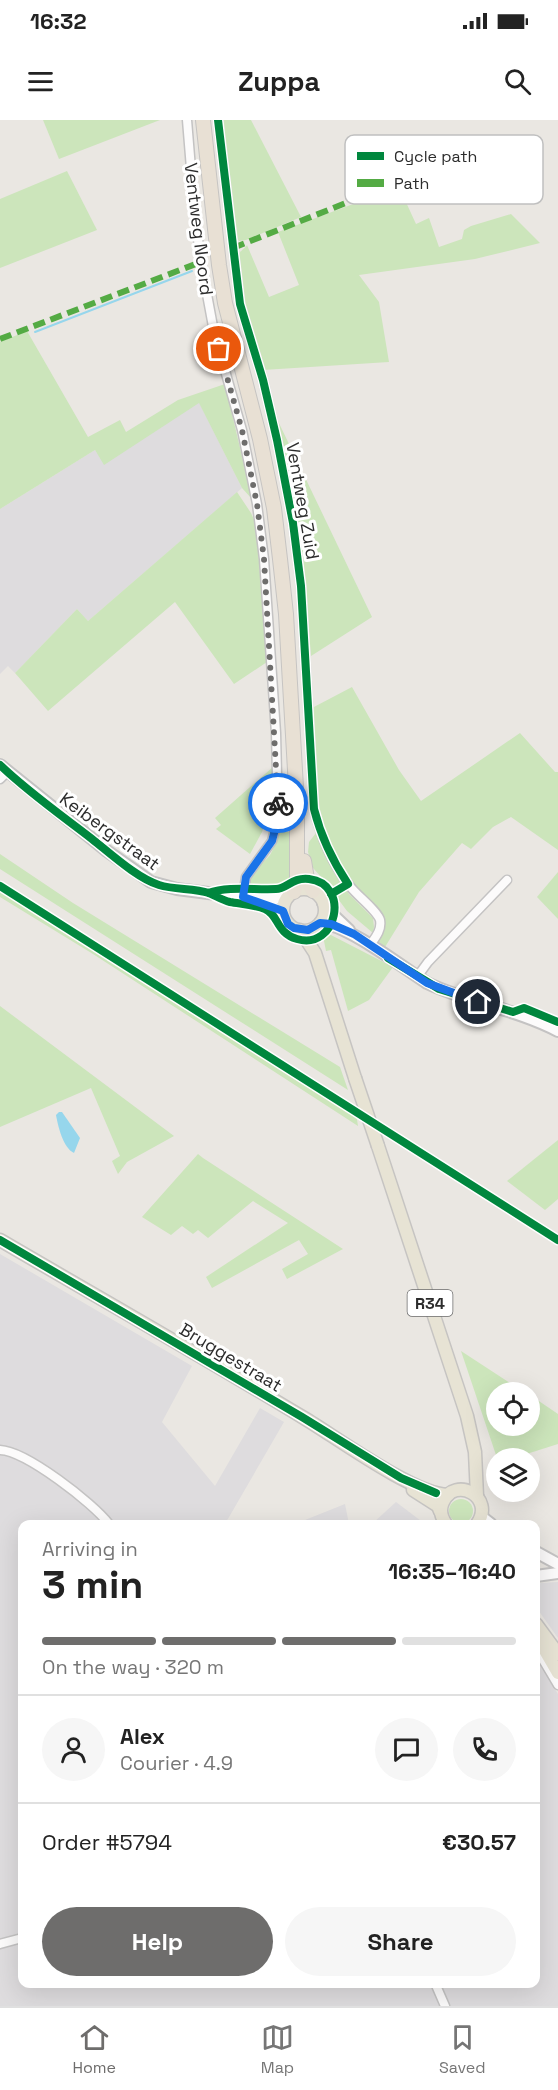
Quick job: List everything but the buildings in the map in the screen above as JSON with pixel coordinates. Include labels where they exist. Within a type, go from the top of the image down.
[{"type":"highway","points":[[203,120],[225,303],[260,439],[274,508],[286,614],[297,805],[298,871],[290,895]]},
{"type":"highway","points":[[297,805],[304,867],[313,891]]},
{"type":"main road","points":[[300,889],[313,891],[323,903],[323,917],[318,925],[300,930],[288,924],[283,911],[290,895],[300,889]]},
{"type":"main road","name":"R34","points":[[315,953],[318,925]]},
{"type":"main road","name":"R34","points":[[300,930],[315,953],[462,1398],[472,1434],[477,1496]]},
{"type":"main road","name":"Bruggestraat","points":[[0,1240],[302,1417],[401,1478],[436,1493],[467,1490],[477,1496]]},
{"type":"main road","points":[[444,1520],[440,1511],[444,1499],[468,1481],[474,1462]]},
{"type":"main road","name":"Bruggestraat","points":[[401,1478],[413,1491],[438,1506],[440,1511]]},
{"type":"main road","points":[[477,1496],[482,1506],[483,1520]]},
{"type":"main road","points":[[540,1629],[558,1654]]},
{"type":"main road","points":[[540,1642],[558,1672]]},
{"type":"street","name":"Ventweg Noord","points":[[188,120],[195,217],[201,262],[214,332],[242,430],[257,504],[264,559],[276,744],[278,818],[272,841],[246,877],[246,897]]},
{"type":"street","name":"Ventweg Zuid","points":[[218,120],[240,304],[263,380],[293,523],[301,586],[314,809],[320,833],[340,873],[357,895],[379,917],[378,934],[370,945]]},
{"type":"street","name":"Keibergstraat","points":[[2,772],[151,882],[177,889],[246,897],[290,895]]},
{"type":"street","points":[[417,977],[507,880]]},
{"type":"street","name":"Keibergstraat","points":[[246,897],[283,911]]},
{"type":"street","points":[[323,903],[354,934],[417,977],[440,989],[513,1012],[558,1031]]},
{"type":"street","points":[[318,925],[327,923],[354,934]]},
{"type":"street","points":[[0,1450],[18,1455],[62,1481],[83,1497],[105,1520]]},
{"type":"street","points":[[540,1554],[558,1564]]},
{"type":"street","points":[[540,1575],[558,1572]]},
{"type":"street","points":[[540,1655],[558,1685]]},
{"type":"street","points":[[0,1944],[18,1939]]},
{"type":"street","points":[[437,1988],[445,2006]]},
{"type":"shaded area","points":[[199,402],[242,488],[88,621],[77,609],[15,673],[8,666],[0,674],[0,509],[95,450],[104,464]]},
{"type":"shaded area","points":[[0,1254],[192,1366],[162,1422],[215,1486],[260,1408],[284,1422],[227,1520],[18,1520],[18,1988],[540,1988],[540,1665],[558,1694],[558,2006],[0,2006]]},
{"type":"shaded area","points":[[396,1502],[420,1520],[376,1520]]},
{"type":"shaded area","points":[[345,1504],[348,1520],[305,1520]]},
{"type":"shaded area","points":[[558,1582],[558,1638],[540,1613],[541,1583]]},
{"type":"green space","points":[[43,120],[160,120],[59,159]]},
{"type":"green space","points":[[221,120],[251,120],[301,217],[246,240],[239,241],[236,238]]},
{"type":"green space","points":[[67,171],[97,230],[0,268],[0,199]]},
{"type":"green space","points":[[353,204],[407,204],[416,224],[429,218],[439,247],[462,239],[464,230],[471,226],[511,214],[540,243],[475,259],[359,275],[379,302],[389,362],[263,370],[242,291],[238,261],[240,252],[247,245],[269,297],[299,285],[278,232]]},
{"type":"green space","points":[[27,331],[88,437],[120,420],[126,432],[178,400],[225,384],[252,499],[242,488],[199,403],[104,465],[95,450],[0,509],[0,342]]},
{"type":"green space","points":[[277,419],[372,617],[311,656],[299,537]]},
{"type":"green space","points":[[237,492],[256,524],[267,662],[234,684],[175,602],[48,711],[15,673],[77,609],[88,621]]},
{"type":"green space","points":[[352,687],[399,770],[421,801],[520,733],[555,772],[558,772],[558,850],[511,817],[493,827],[471,849],[462,843],[419,892],[385,947],[378,941],[384,931],[385,918],[352,882],[336,858],[322,817],[315,774],[312,708]]},
{"type":"green space","points":[[274,766],[274,817],[267,816],[262,832],[250,854],[216,829],[221,825],[215,818]]},
{"type":"green space","points":[[280,832],[294,832],[294,878],[277,888],[250,887],[253,874],[270,855]]},
{"type":"green space","points":[[316,833],[334,873],[349,894],[373,918],[373,933],[347,911],[313,868],[308,852],[309,842]]},
{"type":"green space","points":[[0,854],[73,903],[340,1067],[348,1090],[0,869]]},
{"type":"green space","points":[[558,872],[558,919],[537,897]]},
{"type":"green space","points":[[0,886],[356,1113],[358,1126],[93,954],[0,897]]},
{"type":"green space","points":[[327,933],[393,967],[369,1000],[348,1011],[331,950],[326,951],[323,936]]},
{"type":"green space","points":[[0,1006],[174,1136],[127,1162],[118,1174],[112,1161],[120,1156],[91,1088],[0,1127]]},
{"type":"green space","points":[[558,1140],[558,1199],[545,1210],[507,1181]]},
{"type":"green space","points":[[198,1154],[343,1249],[287,1279],[282,1269],[308,1254],[299,1240],[212,1288],[206,1277],[288,1223],[253,1201],[208,1238],[198,1230],[193,1234],[182,1226],[171,1235],[142,1217]]},
{"type":"green space","points":[[461,1351],[509,1382],[486,1382],[486,1425]]},
{"type":"green space","points":[[540,1402],[558,1414],[558,1444],[540,1450],[494,1448],[490,1436],[540,1436]]},
{"type":"green space","points":[[456,1500],[466,1500],[472,1506],[472,1516],[468,1520],[454,1520],[450,1516],[450,1506]]},
{"type":"water","points":[[62,1112],[80,1138],[74,1153],[62,1136],[56,1115]]},
{"type":"waterway","points":[[35,332],[192,271]]},
{"type":"railway","points":[[0,881],[558,1237]]},
{"type":"marked path","points":[[233,248],[345,203]]},
{"type":"marked path","points":[[0,339],[201,262]]},
{"type":"cycle path","points":[[218,120],[240,304],[263,380],[293,523],[301,586],[314,809],[328,848],[348,884],[331,894]]},
{"type":"cycle path","points":[[0,765],[33,794],[124,865],[151,882],[165,887],[203,891],[230,902],[265,909],[273,915],[285,933],[297,939],[311,940],[322,935],[329,927],[334,915],[334,903],[330,892],[322,884],[309,879],[298,880],[280,888],[233,889],[208,893]]},
{"type":"cycle path","points":[[0,886],[558,1240]]},
{"type":"cycle path","points":[[388,958],[439,989],[513,1012],[524,1008],[558,1022]]},
{"type":"cycle path","points":[[0,1240],[302,1417],[401,1478],[436,1493]]},
{"type":"way so far","points":[[219,349],[242,430],[257,504],[264,559],[276,733],[278,803]]},
{"type":"route","points":[[278,803],[278,818],[272,841],[246,877],[243,897],[283,911],[288,924],[294,928],[308,930],[320,923],[327,923],[354,934],[427,983],[478,1002]]}]
